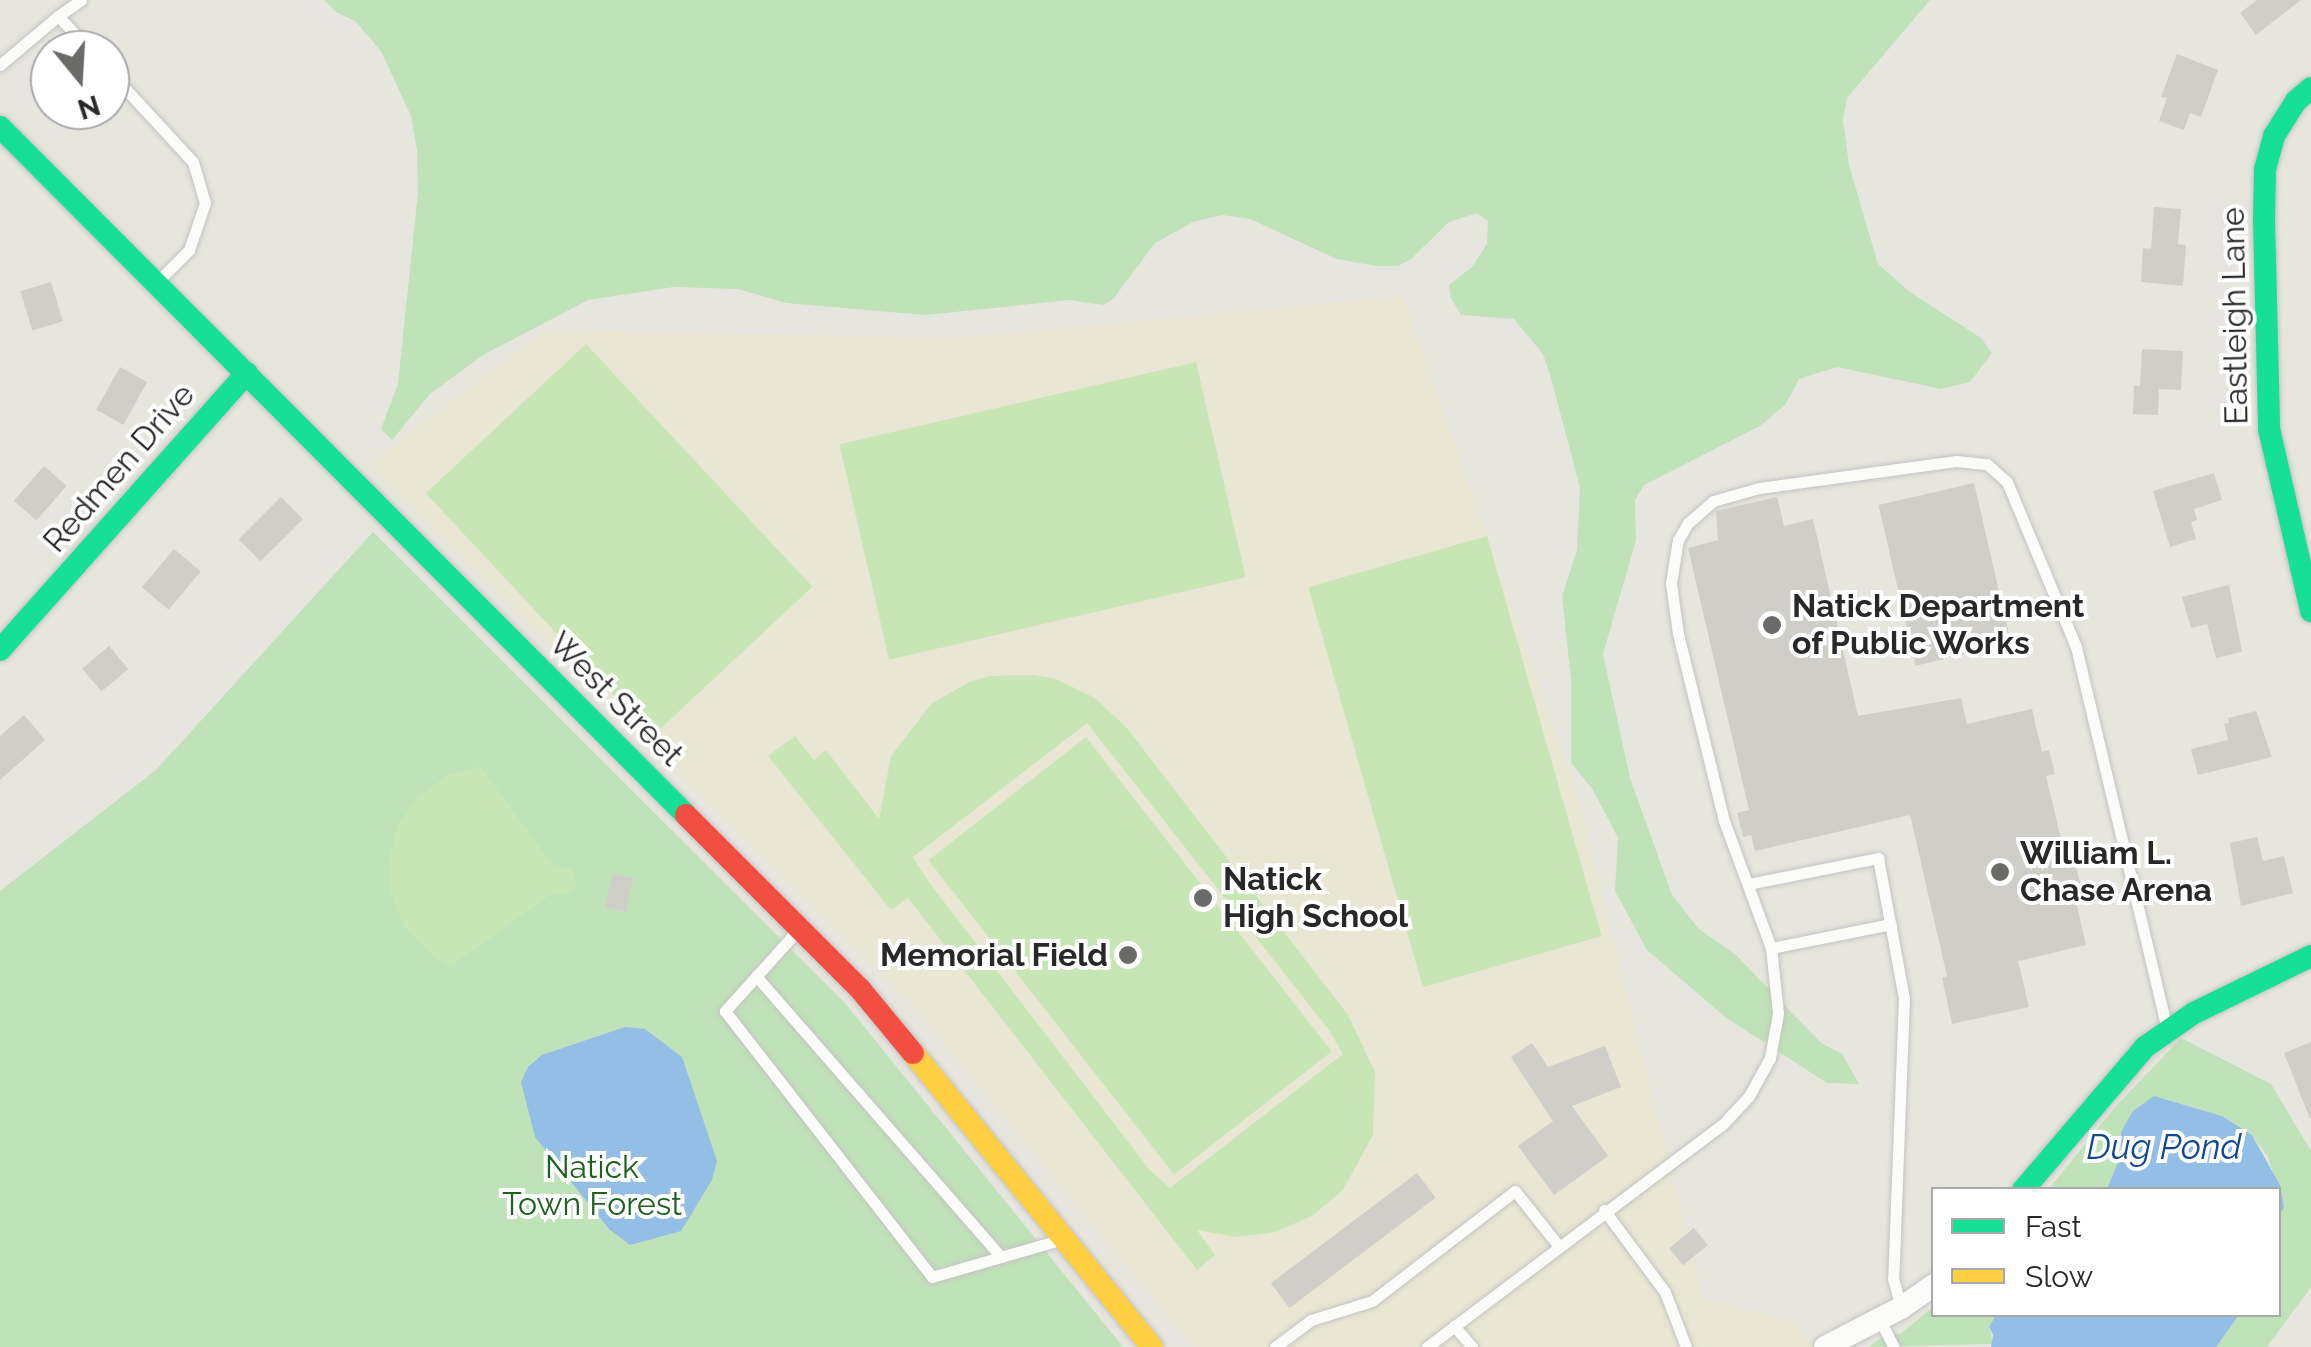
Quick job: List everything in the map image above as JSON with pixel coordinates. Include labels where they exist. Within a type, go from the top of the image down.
[{"type":"street","name":"Eastleigh Lane","points":[[2311,88],[2296,101],[2274,136],[2265,169],[2264,219],[2268,429],[2311,611]]},
{"type":"street","name":"West Street","points":[[0,127],[800,928],[895,1029],[1152,1347]]},
{"type":"street","name":"Redmen Drive","points":[[0,650],[247,374]]},
{"type":"street","points":[[2024,1187],[2122,1069],[2168,1030],[2311,956]]},
{"type":"street","points":[[1825,1347],[1880,1320],[1931,1287]]},
{"type":"lane","points":[[0,65],[80,0]]},
{"type":"lane","points":[[58,16],[71,30]]},
{"type":"lane","points":[[130,94],[193,162],[205,202],[189,250],[156,283]]},
{"type":"lane","points":[[1428,1347],[1604,1210],[1704,1139],[1755,1087],[1776,1036],[1778,990],[1771,948],[1724,821],[1678,634],[1671,583],[1678,540],[1700,510],[1714,501],[1748,491],[1956,460],[1986,464],[2008,482],[2076,647],[2158,1002],[2168,1030]]},
{"type":"lane","points":[[1748,884],[1878,858],[1904,998],[1893,1278],[1901,1308]]},
{"type":"lane","points":[[1771,948],[1891,924]]},
{"type":"lane","points":[[800,928],[725,1011],[932,1276],[1064,1238]]},
{"type":"lane","points":[[756,976],[1001,1256]]},
{"type":"lane","points":[[1275,1347],[1311,1320],[1372,1300],[1515,1191],[1558,1245]]},
{"type":"lane","points":[[1604,1210],[1666,1292],[1686,1347]]},
{"type":"lane","points":[[1880,1320],[1894,1347]]},
{"type":"lane","points":[[1454,1326],[1472,1347]]},
{"type":"shaded area","name":"Natick High School","points":[[1403,296],[1576,789],[1703,1299],[1794,1322],[1812,1347],[1193,1347],[913,1006],[368,465],[545,330],[954,338]]},
{"type":"green space","points":[[324,0],[1930,0],[1847,98],[1843,120],[1849,165],[1878,264],[1910,292],[1981,338],[1992,353],[1970,382],[1941,389],[1837,367],[1799,379],[1786,404],[1760,426],[1644,485],[1635,500],[1636,540],[1603,654],[1630,778],[1672,895],[1699,929],[1736,955],[1821,1043],[1842,1054],[1859,1084],[1827,1083],[1725,1017],[1647,950],[1615,891],[1618,838],[1593,790],[1571,763],[1571,680],[1562,596],[1577,550],[1580,488],[1543,354],[1514,319],[1461,315],[1451,298],[1449,285],[1472,267],[1487,244],[1488,221],[1477,213],[1449,222],[1411,259],[1398,266],[1337,259],[1250,219],[1222,215],[1193,222],[1155,243],[1113,299],[1103,305],[1070,300],[925,315],[786,303],[738,289],[674,287],[588,300],[483,355],[430,394],[392,440],[381,429],[398,384],[418,192],[417,150],[411,116],[381,51],[355,21],[336,12]]},
{"type":"green space","points":[[586,344],[812,587],[652,736],[426,493]]},
{"type":"green space","points":[[1196,362],[1246,577],[889,660],[839,444]]},
{"type":"green space","name":"Natick Town Forest","points":[[373,532],[845,1003],[1123,1347],[0,1347],[0,891],[156,770]]},
{"type":"green space","points":[[1487,536],[1602,936],[1423,987],[1308,587]]},
{"type":"green space","points":[[990,676],[1056,679],[1095,698],[1127,728],[1348,1015],[1375,1072],[1373,1135],[1343,1190],[1312,1216],[1275,1232],[1235,1237],[1197,1230],[1215,1255],[1197,1270],[908,898],[891,910],[768,756],[795,736],[814,760],[826,750],[879,819],[891,756],[931,704],[969,682]],"holes":[[[1087,723],[1329,1030],[1343,1054],[1170,1188],[1149,1169],[913,857]]]},
{"type":"green space","name":"Memorial Field","points":[[1086,737],[1332,1051],[1174,1175],[928,860]]},
{"type":"green space","points":[[480,766],[554,867],[573,870],[577,883],[570,894],[551,894],[451,966],[434,957],[407,930],[391,896],[389,858],[398,825],[419,796],[447,776]]},
{"type":"green space","points":[[2181,1038],[2271,1084],[2311,1151],[2311,1287],[2267,1347],[2216,1347],[2238,1317],[2281,1317],[2284,1206],[2281,1187],[2268,1157],[2252,1135],[2222,1116],[2154,1096],[2121,1132],[2121,1155],[2108,1187],[2050,1187],[2115,1107]]},
{"type":"green space","points":[[1931,1309],[1931,1317],[1995,1317],[1989,1327],[1993,1344],[1869,1347],[1887,1334],[1900,1334]]},
{"type":"water","points":[[625,1027],[645,1029],[682,1057],[717,1161],[712,1180],[681,1231],[630,1245],[609,1229],[535,1137],[521,1082],[528,1067],[542,1055]]},
{"type":"water","name":"Dug Pond","points":[[2154,1096],[2222,1116],[2252,1135],[2280,1187],[2108,1187],[2121,1155],[2121,1132],[2133,1111]]},
{"type":"water","points":[[1994,1317],[2238,1317],[2216,1347],[1991,1347],[1993,1335],[1989,1327]]},
{"type":"building","points":[[2257,0],[2301,0],[2256,35],[2240,13]]},
{"type":"building","points":[[2177,54],[2218,70],[2201,117],[2190,113],[2184,130],[2159,121],[2167,98],[2161,97]]},
{"type":"building","points":[[2154,207],[2181,209],[2178,244],[2186,245],[2183,286],[2141,282],[2143,248],[2151,249]]},
{"type":"building","points":[[51,282],[63,321],[32,331],[20,291]]},
{"type":"building","points":[[2142,349],[2183,351],[2181,390],[2159,389],[2158,415],[2133,414],[2134,385],[2140,386]]},
{"type":"building","points":[[120,367],[147,382],[123,425],[96,410]]},
{"type":"building","points":[[44,466],[67,486],[36,520],[14,501]]},
{"type":"building","points":[[2214,473],[2222,500],[2194,509],[2197,520],[2191,522],[2196,539],[2170,547],[2153,491]]},
{"type":"building","points":[[1974,483],[2011,644],[1916,666],[1879,505]]},
{"type":"building","points":[[281,497],[303,519],[260,561],[239,539]]},
{"type":"building","points":[[1777,497],[1784,526],[1813,519],[1858,716],[1961,698],[1967,724],[2032,709],[2042,752],[2049,750],[2055,774],[2046,776],[2066,860],[2074,858],[2080,883],[2072,885],[2086,945],[2018,961],[2029,1007],[1952,1024],[1942,978],[1947,976],[1910,815],[1755,851],[1751,835],[1743,837],[1737,813],[1749,810],[1688,548],[1718,540],[1716,511]]},
{"type":"building","points":[[174,549],[201,571],[169,610],[142,587]]},
{"type":"building","points":[[2229,585],[2242,652],[2216,658],[2207,624],[2191,628],[2182,597]]},
{"type":"building","points":[[109,646],[128,669],[101,691],[82,668]]},
{"type":"building","points":[[2256,711],[2272,757],[2198,775],[2191,749],[2228,740],[2224,724],[2229,723],[2228,718]]},
{"type":"building","points":[[24,715],[45,740],[0,780],[0,736]]},
{"type":"building","points":[[2257,837],[2263,861],[2284,856],[2293,893],[2241,906],[2230,843]]},
{"type":"building","points":[[612,874],[633,878],[626,911],[606,907]]},
{"type":"building","points":[[2311,1042],[2311,1119],[2310,1119],[2284,1053]]},
{"type":"building","points":[[1532,1043],[1548,1067],[1605,1046],[1621,1087],[1572,1106],[1608,1156],[1554,1195],[1518,1146],[1553,1121],[1511,1057]]},
{"type":"building","points":[[1417,1173],[1436,1198],[1290,1308],[1271,1283]]},
{"type":"building","points":[[1694,1228],[1708,1245],[1683,1265],[1669,1248]]},
{"type":"traffic: fast","points":[[2311,88],[2296,101],[2274,136],[2265,169],[2264,219],[2269,429],[2311,611]]},
{"type":"traffic: fast","points":[[0,127],[686,815]]},
{"type":"traffic: fast","points":[[0,650],[247,373]]},
{"type":"traffic: fast","points":[[2026,1187],[2145,1047],[2194,1013],[2311,956]]},
{"type":"traffic: slow","points":[[913,1053],[1152,1347]]},
{"type":"traffic: jam","points":[[686,815],[860,989],[913,1053]]},
{"type":"place","name":"Natick Department of Public Works","points":[[1772,625]]},
{"type":"place","name":"William L. Chase Arena","points":[[2000,872]]},
{"type":"place","name":"Natick High School","points":[[1203,898]]},
{"type":"place","name":"Memorial Field","points":[[1128,955]]}]
